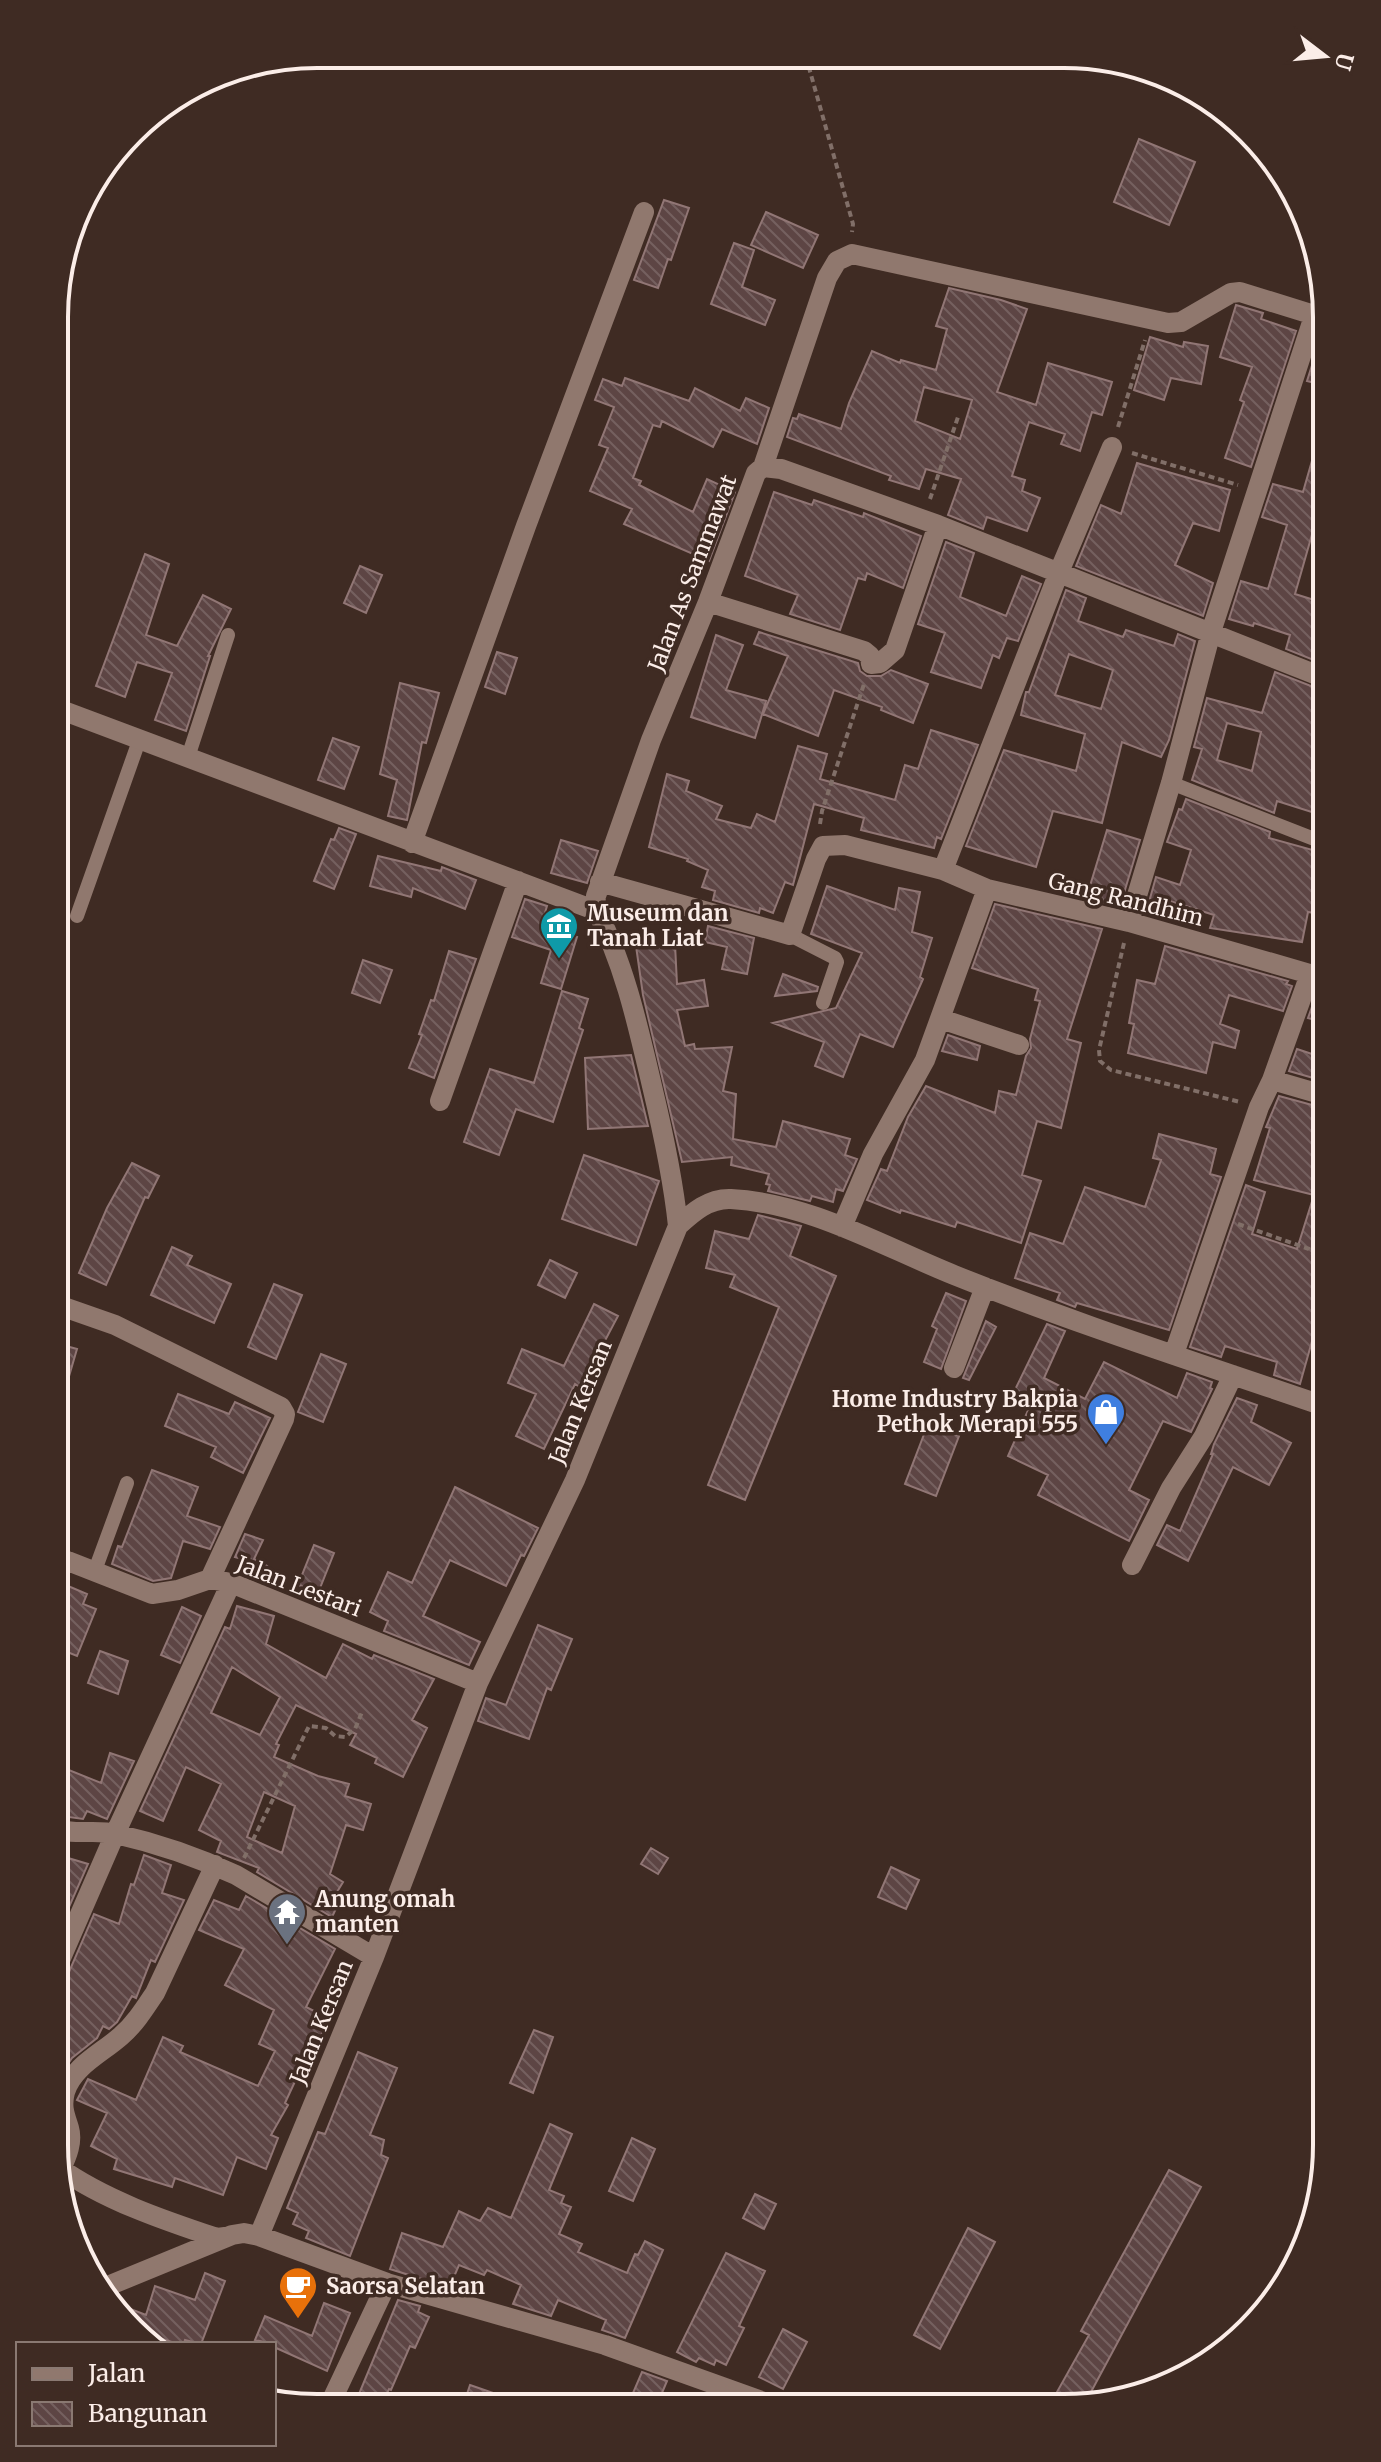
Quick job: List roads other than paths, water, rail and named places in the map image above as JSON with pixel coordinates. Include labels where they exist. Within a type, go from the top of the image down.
[{"type":"street","points":[[412,843],[644,212]]},
{"type":"street","points":[[763,467],[827,278],[837,261],[852,254],[1168,323],[1181,322],[1231,293],[1240,292],[1313,314]]},
{"type":"street","points":[[1129,922],[1171,783],[1211,632],[1256,490],[1313,337]]},
{"type":"street","points":[[943,870],[1059,572],[1112,447]]},
{"type":"street","name":"Jalan As Sammawat","points":[[678,1226],[674,1182],[637,1025],[597,911],[596,896],[651,740],[708,602],[756,473],[763,467],[781,469],[938,525],[1313,673]]},
{"type":"street","points":[[708,602],[864,651],[870,656],[871,664],[880,663],[895,650],[938,525]]},
{"type":"street","points":[[68,712],[597,911]]},
{"type":"street","name":"Gang Randhim","points":[[790,935],[823,846],[845,845],[943,870],[987,889],[1129,922],[1310,974],[1272,1080],[1259,1107],[1174,1354]]},
{"type":"street","points":[[440,1101],[518,881]]},
{"type":"street","points":[[600,882],[790,935]]},
{"type":"street","points":[[842,1227],[878,1144],[925,1060],[987,889]]},
{"type":"street","points":[[941,1019],[1019,1045]]},
{"type":"street","points":[[1272,1080],[1313,1092]]},
{"type":"street","points":[[674,1182],[710,1202]]},
{"type":"street","points":[[678,1226],[710,1202],[726,1199],[757,1202],[842,1227],[985,1287],[1312,1402]]},
{"type":"street","name":"Jalan Kersan","points":[[259,2236],[374,1957],[478,1683],[569,1492],[678,1226]]},
{"type":"street","points":[[954,1368],[985,1287]]},
{"type":"street","points":[[68,1309],[123,1328],[281,1407],[285,1414],[210,1579]]},
{"type":"street","points":[[1132,1565],[1171,1488],[1204,1436],[1233,1375]]},
{"type":"street","name":"Jalan Lestari","points":[[68,1562],[152,1594],[178,1590],[210,1579],[231,1583],[478,1683]]},
{"type":"street","points":[[68,1942],[231,1583]]},
{"type":"street","points":[[68,1833],[115,1834],[215,1865],[374,1957]]},
{"type":"street","points":[[68,2086],[76,2073],[123,2034],[155,1993],[215,1865]]},
{"type":"street","points":[[68,2126],[68,2152]]},
{"type":"street","points":[[70,2176],[159,2219],[217,2238],[244,2233],[259,2236],[387,2283],[605,2345],[742,2394]]},
{"type":"street","points":[[111,2285],[232,2235]]},
{"type":"street","points":[[335,2394],[387,2283]]},
{"type":"lane","points":[[188,757],[228,635]]},
{"type":"lane","points":[[77,916],[140,738]]},
{"type":"lane","points":[[1171,783],[1313,835]]},
{"type":"lane","points":[[790,935],[835,958],[837,962],[823,1003]]},
{"type":"lane","points":[[94,1573],[127,1483]]},
{"type":"place","name":"Museum dan Tanah Liat","points":[[559,960]]},
{"type":"place","name":"Home Industry Bakpia Pethok Merapi 555","points":[[1106,1446]]},
{"type":"place","name":"Anung omah manten","points":[[287,1946]]},
{"type":"place","name":"Saorsa Selatan","points":[[298,2320]]}]
